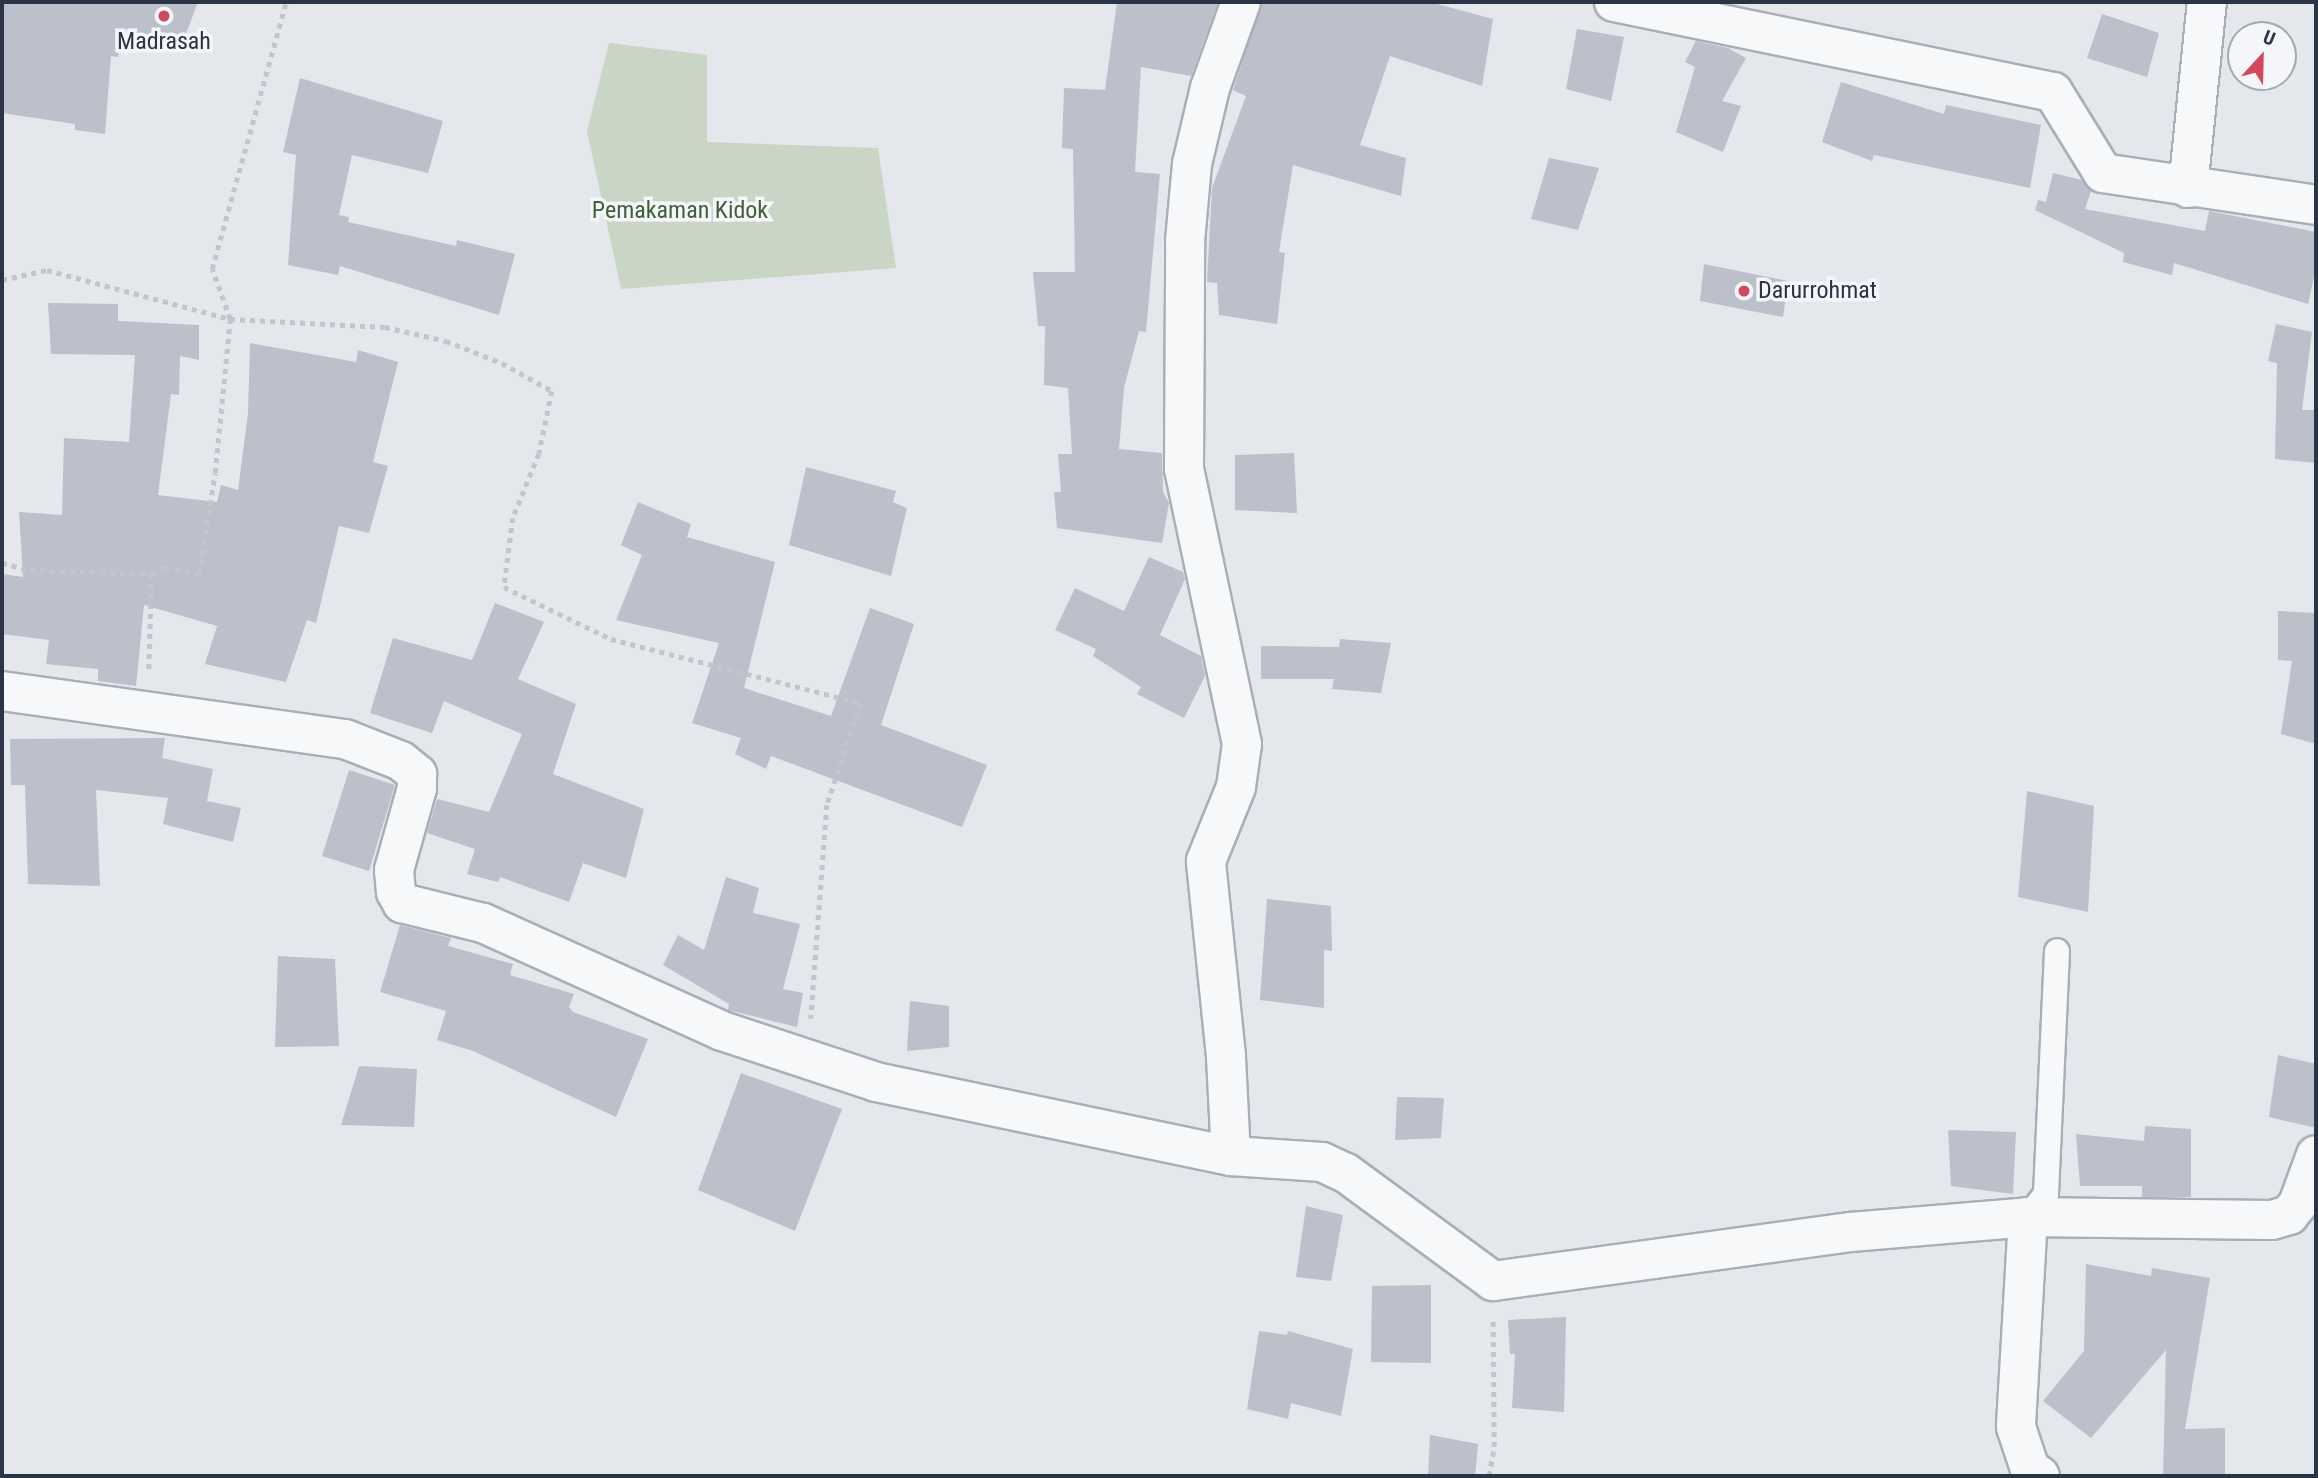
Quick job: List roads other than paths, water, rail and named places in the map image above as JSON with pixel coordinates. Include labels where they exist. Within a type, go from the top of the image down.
[{"type":"street","points":[[1231,1156],[1226,1056],[1206,861],[1236,787],[1242,744],[1184,468],[1185,241],[1192,164],[1210,88],[1241,2]]},
{"type":"street","points":[[1614,2],[2053,92],[2103,173],[2188,188],[2316,205]]},
{"type":"street","points":[[2188,188],[2207,2]]},
{"type":"street","points":[[2,691],[345,739],[401,761],[417,774],[417,788],[394,870],[396,892],[402,903],[483,923],[722,1031],[876,1082],[1231,1156],[1322,1162],[1346,1173],[1493,1281],[1851,1232],[2028,1217],[2273,1220],[2289,1215],[2298,1204],[2316,1155]]},
{"type":"street","points":[[2028,1217],[2016,1427],[2030,1469],[2040,1476]]},
{"type":"lane","points":[[2028,1217],[2046,1194],[2053,1112],[2057,951]]},
{"type":"place","name":"Madrasah","points":[[164,16]]},
{"type":"place","name":"Darurrohmat","points":[[1744,291]]},
{"type":"park label","name":"Pemakaman Kidok","points":[[680,211]]}]
